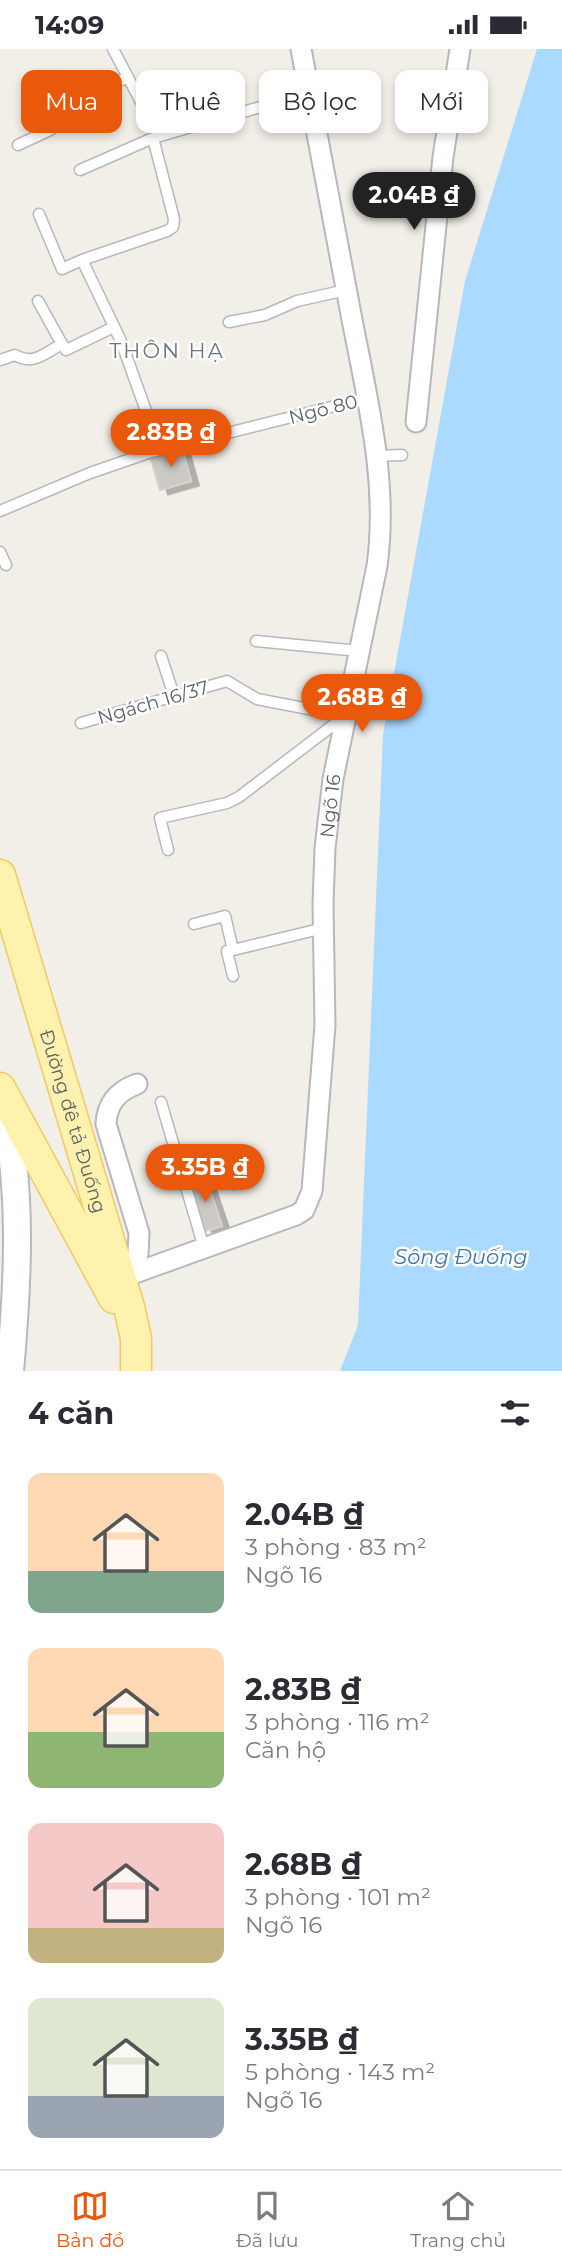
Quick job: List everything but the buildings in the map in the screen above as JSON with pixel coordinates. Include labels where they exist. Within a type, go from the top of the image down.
[{"type":"main road","name":"Đường đê tả Đuống","points":[[0,876],[77,1132],[124,1276],[136,1338],[136,1371]]},
{"type":"main road","points":[[0,1088],[136,1338]]},
{"type":"street","name":"Ngõ 16","points":[[300,49],[304,70]]},
{"type":"street","points":[[416,422],[443,157],[460,49]]},
{"type":"street","name":"Ngõ 16","points":[[124,1276],[296,1215],[310,1202],[325,1025],[325,848],[333,779],[381,535],[382,505],[367,398],[317,133]]},
{"type":"street","points":[[124,1276],[138,1254],[139,1233],[106,1124],[106,1115],[120,1092],[137,1084]]},
{"type":"street","points":[[0,1088],[7,1119],[15,1199],[16,1272],[10,1371]]},
{"type":"street","points":[[77,1132],[106,1124]]},
{"type":"lane","points":[[39,214],[62,268],[173,227],[174,219],[156,137],[113,49]]},
{"type":"lane","points":[[18,145],[52,129],[46,116],[128,77]]},
{"type":"lane","points":[[80,170],[156,137],[259,107]]},
{"type":"lane","points":[[82,260],[114,327],[160,450]]},
{"type":"lane","points":[[229,323],[265,316],[297,301],[346,290]]},
{"type":"lane","points":[[38,301],[66,350],[114,327]]},
{"type":"lane","points":[[0,360],[15,355],[28,361],[62,344]]},
{"type":"lane","name":"Ngõ 80","points":[[0,511],[90,473],[160,450],[367,398]]},
{"type":"lane","points":[[377,456],[402,454]]},
{"type":"lane","points":[[0,552],[6,565]]},
{"type":"lane","points":[[256,641],[359,651]]},
{"type":"lane","points":[[161,656],[174,696]]},
{"type":"lane","name":"Ngách 16/37","points":[[81,723],[227,681],[257,699],[345,716]]},
{"type":"lane","points":[[168,850],[160,818],[227,803],[239,797],[345,716]]},
{"type":"lane","points":[[194,924],[225,916],[233,950]]},
{"type":"lane","points":[[233,976],[227,951],[324,928]]},
{"type":"lane","points":[[162,1102],[204,1248]]},
{"type":"water","name":"Sông Đuống","points":[[537,49],[562,49],[562,1371],[340,1371],[358,1325],[383,734],[465,281]]},
{"type":"district","name":"THÔN HẠ","points":[[167,351]]}]
